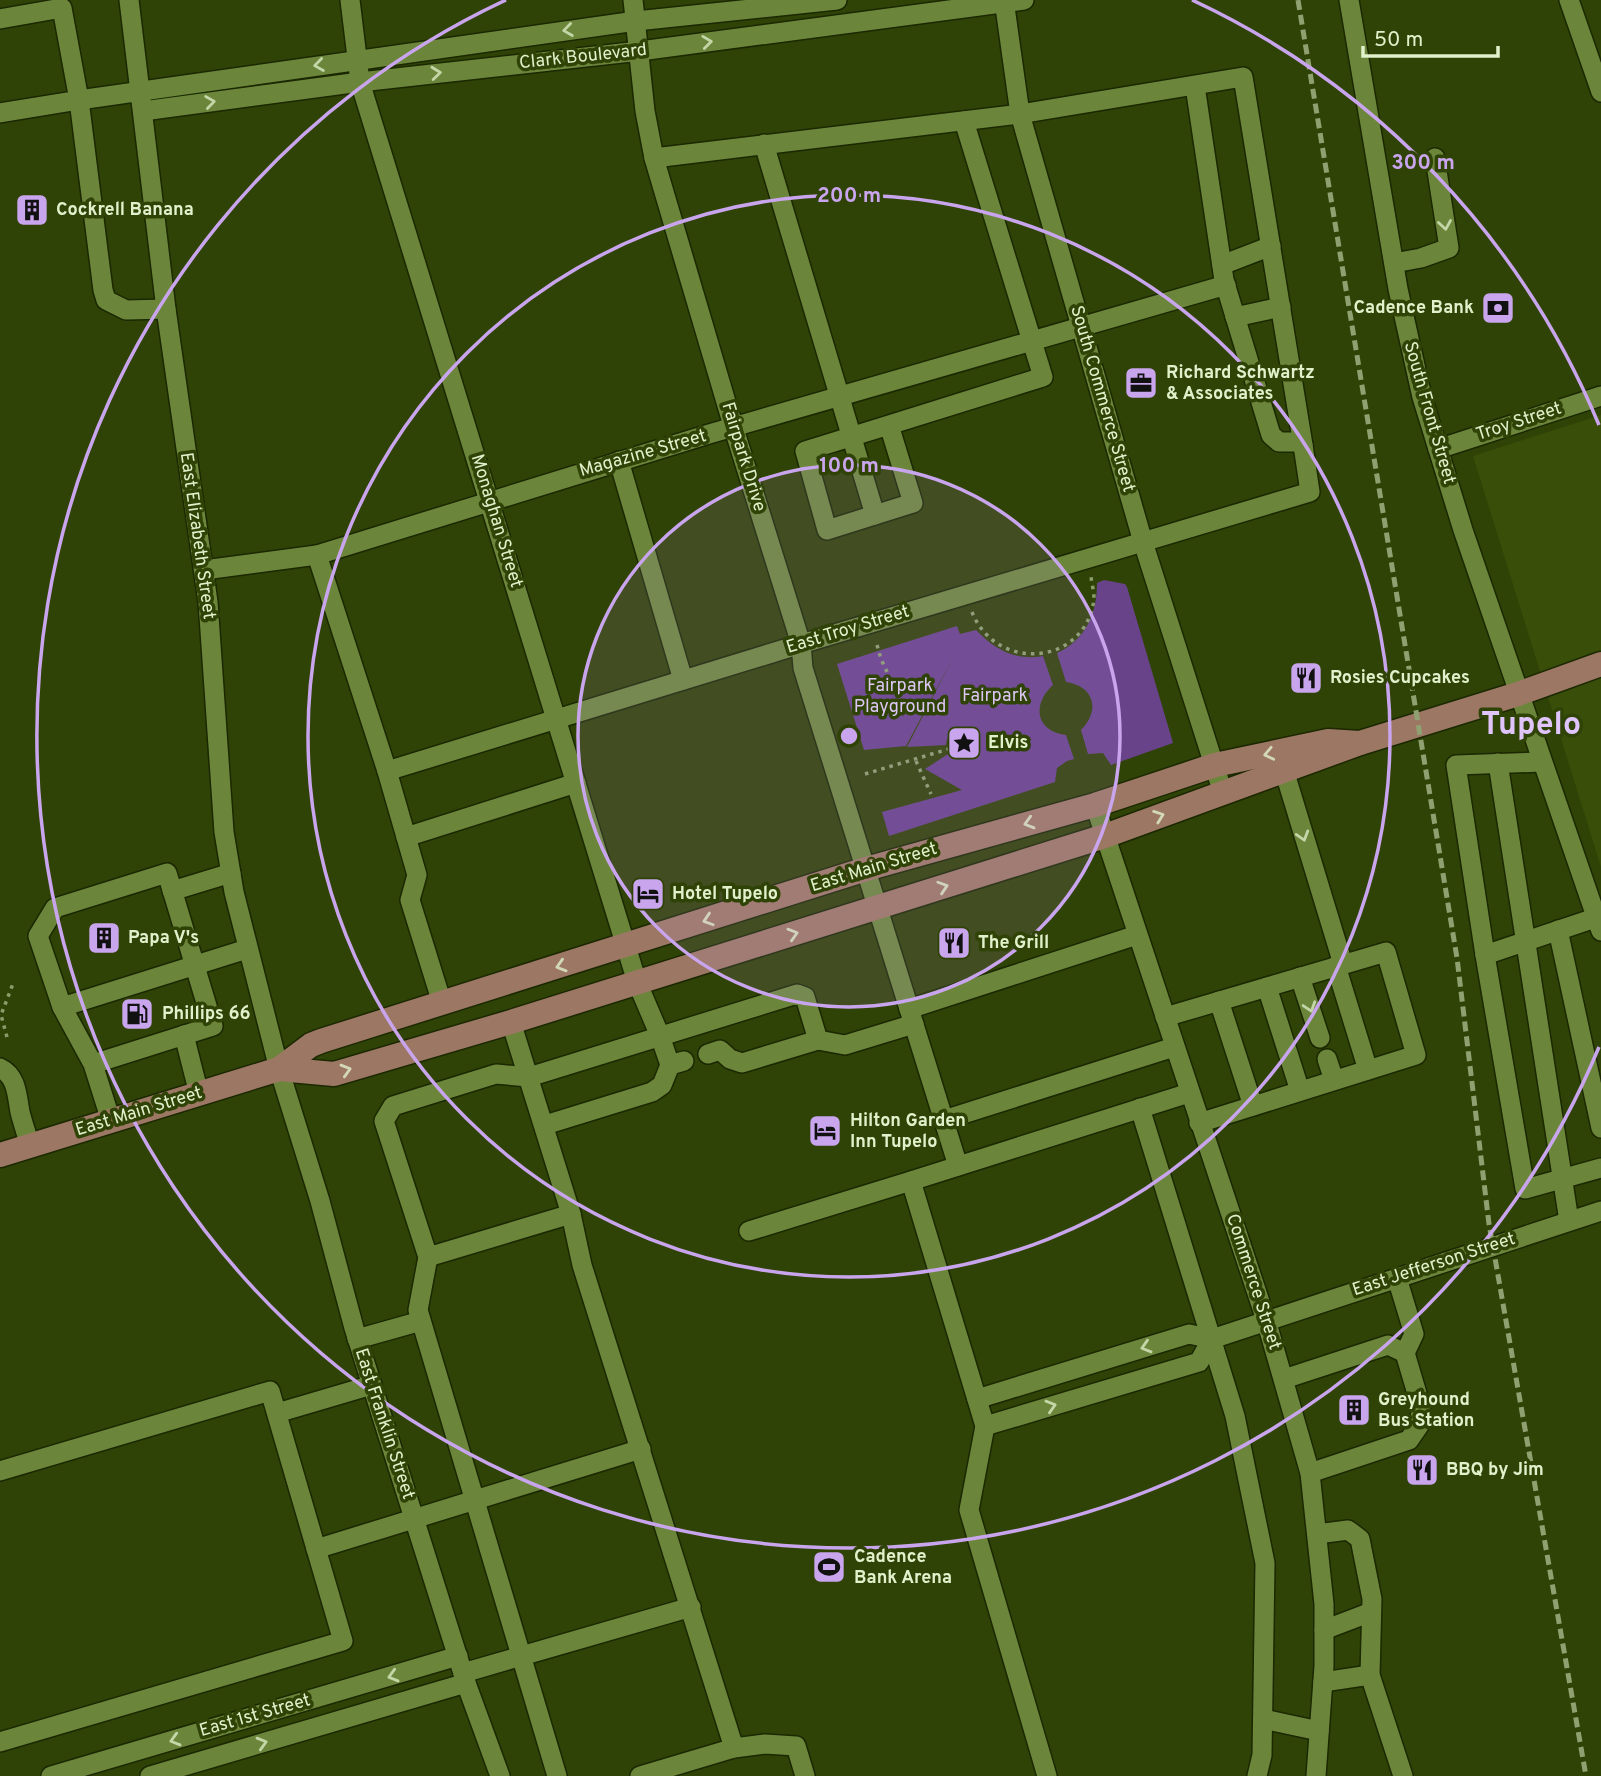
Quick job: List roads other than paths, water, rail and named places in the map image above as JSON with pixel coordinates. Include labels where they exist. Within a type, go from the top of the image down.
[{"type":"main road","name":"East Main Street","points":[[279,1069],[334,1074],[511,1022],[1105,836],[1360,743],[1518,694],[1601,664]]},
{"type":"main road","name":"East Main Street","points":[[0,1155],[279,1069],[310,1045],[866,869],[1095,805],[1215,765],[1328,741],[1360,743]]},
{"type":"street","name":"East Elizabeth Street","points":[[129,0],[166,309],[204,570],[224,832],[247,949],[279,1069]]},
{"type":"street","name":"Monaghan Street","points":[[350,0],[360,82],[637,982],[660,1036],[677,1063],[662,1086],[652,1092],[545,1125]]},
{"type":"street","name":"Fairpark Drive","points":[[633,0],[645,111],[654,158],[801,644],[803,668],[958,1166]]},
{"type":"street","name":"Clark Boulevard","points":[[0,113],[140,90],[636,21],[836,0]]},
{"type":"street","name":"South Front Street","points":[[1349,0],[1415,370],[1518,694],[1600,921]]},
{"type":"street","points":[[1569,0],[1601,92]]},
{"type":"street","name":"Clark Boulevard","points":[[143,111],[360,82],[640,51],[1011,1]]},
{"type":"street","name":"South Commerce Street","points":[[1011,1],[1020,114],[1143,542],[1223,793]]},
{"type":"street","points":[[809,2],[813,28]]},
{"type":"street","points":[[0,19],[62,8],[79,100],[106,300],[126,310],[166,309]]},
{"type":"street","points":[[654,158],[1020,114],[1243,77],[1303,445]]},
{"type":"street","points":[[1195,86],[1222,265],[1235,317],[1271,435],[1279,442],[1296,442],[1303,445]]},
{"type":"street","points":[[889,425],[913,503],[827,530],[804,451],[1043,377],[964,121]]},
{"type":"street","points":[[764,144],[875,515]]},
{"type":"street","points":[[1394,262],[1420,258],[1449,248],[1435,158]]},
{"type":"street","points":[[1222,265],[1271,246]]},
{"type":"street","name":"Magazine Street","points":[[204,570],[317,555],[619,461],[1226,285]]},
{"type":"street","points":[[1235,317],[1281,307]]},
{"type":"street","name":"Troy Street","points":[[1438,449],[1601,397]]},
{"type":"street","name":"East Troy Street","points":[[387,771],[1310,492],[1303,445]]},
{"type":"street","points":[[619,461],[683,680]]},
{"type":"street","points":[[317,555],[387,771],[417,875],[410,900],[442,1003]]},
{"type":"street","points":[[1542,762],[1456,765],[1525,1188],[1601,1168]]},
{"type":"street","points":[[1498,763],[1569,1221]]},
{"type":"street","points":[[1284,771],[1368,1070]]},
{"type":"street","points":[[406,837],[576,783]]},
{"type":"street","name":"Commerce Street","points":[[1095,805],[1266,1320],[1310,1473],[1324,1604],[1323,1682],[1316,1776]]},
{"type":"street","points":[[93,1064],[213,1026],[167,873],[55,908],[38,936],[62,1007],[93,1064],[111,1121]]},
{"type":"street","points":[[172,891],[231,873]]},
{"type":"street","points":[[1485,955],[1558,930],[1600,921]]},
{"type":"street","points":[[1558,930],[1601,1128]]},
{"type":"street","points":[[711,1020],[714,1052],[742,1063],[818,1040],[845,1045],[911,1017],[1137,934]]},
{"type":"street","points":[[62,1007],[247,949]]},
{"type":"street","points":[[1165,1017],[1386,952],[1416,1055],[1199,1123]]},
{"type":"street","points":[[1300,977],[1320,1038]]},
{"type":"street","points":[[1267,987],[1300,1091]]},
{"type":"street","points":[[557,1776],[418,1310],[428,1257],[384,1121],[393,1106],[496,1074],[529,1077],[797,994],[805,997],[818,1040]]},
{"type":"street","points":[[1219,1001],[1253,1106]]},
{"type":"street","points":[[511,1022],[545,1125],[582,1265],[734,1748]]},
{"type":"street","points":[[184,1035],[199,1094]]},
{"type":"street","points":[[944,1120],[1174,1047]]},
{"type":"street","points":[[1327,1059],[1334,1080]]},
{"type":"street","points":[[0,1068],[8,1072],[17,1091],[30,1146]]},
{"type":"street","name":"East Franklin Street","points":[[279,1069],[320,1201],[357,1339],[463,1671],[500,1776]]},
{"type":"street","points":[[749,1231],[1189,1093]]},
{"type":"street","points":[[1140,1108],[1235,1416],[1265,1563],[1262,1755],[1257,1776]]},
{"type":"street","points":[[911,1181],[985,1426],[969,1510],[1047,1776]]},
{"type":"street","name":"East Jefferson Street","points":[[1212,1339],[1601,1210]]},
{"type":"street","points":[[428,1257],[570,1214]]},
{"type":"street","points":[[1310,1473],[1409,1440],[1420,1424],[1421,1407],[1405,1353],[1414,1334],[1397,1278]]},
{"type":"street","points":[[357,1339],[421,1321]]},
{"type":"street","points":[[977,1399],[1189,1334],[1212,1339]]},
{"type":"street","points":[[985,1426],[1199,1362],[1212,1339]]},
{"type":"street","points":[[1284,1379],[1388,1345],[1405,1353]]},
{"type":"street","points":[[277,1413],[372,1385]]},
{"type":"street","points":[[0,1471],[270,1391],[344,1641],[0,1742]]},
{"type":"street","points":[[316,1549],[641,1449]]},
{"type":"street","points":[[1317,1534],[1349,1530],[1360,1539],[1372,1599],[1370,1675],[1403,1776]]},
{"type":"street","points":[[463,1671],[691,1607]]},
{"type":"street","points":[[1324,1630],[1371,1612]]},
{"type":"street","name":"East 1st Street","points":[[51,1776],[463,1671]]},
{"type":"street","name":"East 1st Street","points":[[150,1776],[463,1671]]},
{"type":"street","points":[[1323,1682],[1370,1675]]},
{"type":"street","points":[[1263,1719],[1320,1731]]},
{"type":"street","points":[[640,1776],[734,1748],[765,1744],[796,1746],[805,1776]]},
{"type":"railway","points":[[1298,0],[1457,958],[1489,1224],[1586,1776]]},
{"type":"place","name":"Cockrell Banana","points":[[32,210]]},
{"type":"place","name":"Cadence Bank","points":[[1498,308]]},
{"type":"place","name":"Richard Schwartz & Associates","points":[[1141,383]]},
{"type":"place","name":"Rosies Cupcakes","points":[[1306,678]]},
{"type":"place","name":"Elvis","points":[[964,743]]},
{"type":"place","name":"Hotel Tupelo","points":[[648,894]]},
{"type":"place","name":"Papa V's","points":[[104,938]]},
{"type":"place","name":"The Grill","points":[[954,943]]},
{"type":"place","name":"Phillips 66","points":[[137,1014]]},
{"type":"place","name":"Hilton Garden Inn Tupelo","points":[[825,1131]]},
{"type":"place","name":"Greyhound Bus Station","points":[[1354,1410]]},
{"type":"place","name":"BBQ by Jim","points":[[1422,1470]]},
{"type":"place","name":"Cadence Bank Arena","points":[[829,1567]]},
{"type":"district","name":"Tupelo","points":[[1531,726]]},
{"type":"park label","name":"Fairpark Playground","points":[[900,696]]},
{"type":"park label","name":"Fairpark","points":[[995,696]]}]
